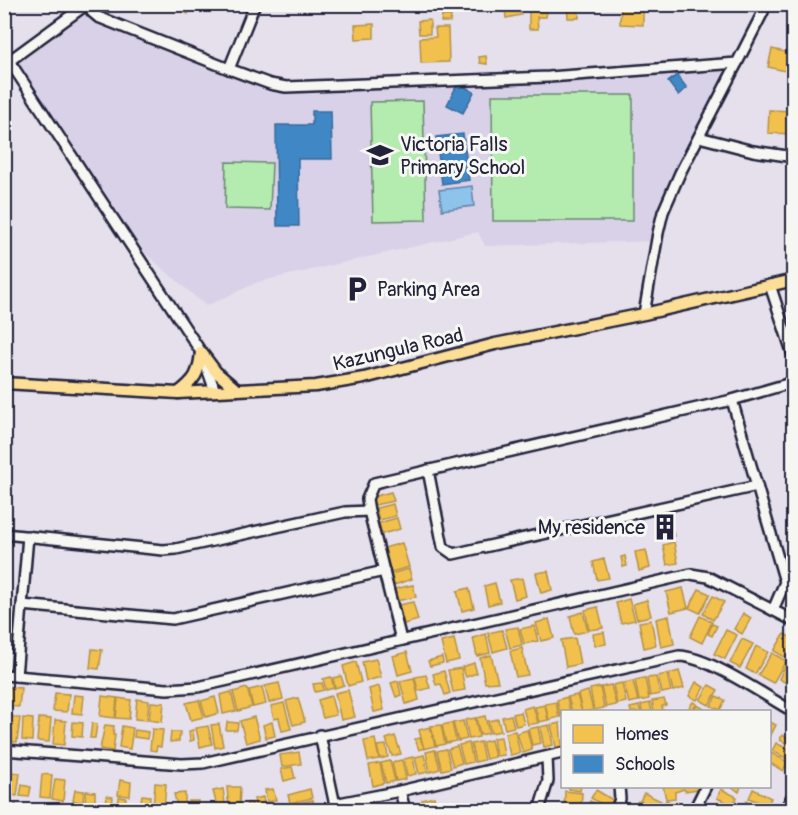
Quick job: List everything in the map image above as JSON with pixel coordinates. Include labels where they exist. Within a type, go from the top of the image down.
[{"type":"main road","name":"Kazungula Road","points":[[4,383],[178,393],[316,387],[364,378],[495,344],[644,314],[794,280]]},
{"type":"main road","points":[[201,352],[216,372],[237,390]]},
{"type":"main road","points":[[178,393],[190,384],[197,374],[201,352]]},
{"type":"street","points":[[214,391],[201,352],[7,57],[88,4],[92,12],[98,16],[229,69],[270,84],[286,87],[549,77],[737,63]]},
{"type":"street","points":[[229,69],[255,4]]},
{"type":"street","points":[[644,314],[663,212],[680,173],[763,12],[764,4]]},
{"type":"street","points":[[699,137],[753,151],[794,157]]},
{"type":"street","points":[[770,285],[794,358]]},
{"type":"street","points":[[401,640],[369,511],[367,499],[374,483],[732,400],[794,382]]},
{"type":"street","points":[[732,400],[785,582],[773,610]]},
{"type":"street","points":[[428,470],[443,547],[453,554],[757,486]]},
{"type":"street","points":[[4,534],[163,550],[345,512],[369,511]]},
{"type":"street","points":[[16,676],[28,536]]},
{"type":"street","points":[[22,605],[173,619],[384,571]]},
{"type":"street","points":[[4,675],[167,689],[198,687],[690,574],[708,577],[794,621]]},
{"type":"street","points":[[4,750],[182,764],[203,763],[679,656],[688,656],[707,663],[794,712]]},
{"type":"street","points":[[320,735],[335,807],[561,753]]},
{"type":"street","points":[[539,810],[548,781],[548,757]]},
{"type":"street","points":[[616,810],[620,799],[619,788]]},
{"type":"street","points":[[694,810],[705,788]]},
{"type":"street","points":[[400,791],[405,810]]},
{"type":"street","points":[[784,810],[794,793]]},
{"type":"shaded area","name":"Victoria Falls Primary School","points":[[87,5],[92,12],[278,86],[737,63],[680,173],[656,241],[485,246],[478,232],[258,282],[206,306],[145,253],[125,231],[9,61]]},
{"type":"green space","points":[[492,95],[633,95],[633,221],[493,221]]},
{"type":"green space","points":[[423,101],[426,220],[373,221],[370,102]]},
{"type":"green space","points":[[226,162],[272,163],[270,210],[225,209]]},
{"type":"water","points":[[472,186],[474,206],[442,210],[439,190]]},
{"type":"building: Homes","points":[[180,4],[194,4],[188,14],[178,8]]},
{"type":"building: Homes","points":[[496,4],[522,4],[522,5],[496,7]]},
{"type":"building: Homes","points":[[567,4],[578,4],[579,18],[568,18]]},
{"type":"building: Homes","points":[[520,6],[521,15],[506,18],[505,8]]},
{"type":"building: Homes","points":[[621,6],[643,7],[643,25],[620,24]]},
{"type":"building: Homes","points":[[529,11],[547,11],[546,17],[537,17],[538,29],[529,29]]},
{"type":"building: Homes","points":[[442,16],[451,16],[450,22],[441,22]]},
{"type":"building: Homes","points":[[430,20],[430,34],[419,34],[418,21]]},
{"type":"building: Homes","points":[[374,24],[374,38],[356,39],[355,25]]},
{"type":"building: Homes","points":[[435,28],[448,28],[449,62],[421,63],[420,38],[436,37]]},
{"type":"building: Homes","points":[[772,49],[794,54],[794,73],[768,67]]},
{"type":"building: Homes","points":[[486,56],[487,64],[480,63],[479,57]]},
{"type":"building: Homes","points":[[769,110],[794,111],[794,134],[768,133]]},
{"type":"building: Homes","points":[[391,492],[394,501],[374,505],[372,497]]},
{"type":"building: Homes","points":[[393,504],[396,516],[379,520],[376,508]]},
{"type":"building: Homes","name":"My residence","points":[[669,516],[674,536],[661,539],[657,519]]},
{"type":"building: Homes","points":[[397,518],[400,529],[382,534],[379,523]]},
{"type":"building: Homes","points":[[674,542],[678,563],[667,565],[663,545]]},
{"type":"building: Homes","points":[[402,543],[409,567],[391,572],[384,548]]},
{"type":"building: Homes","points":[[646,550],[650,568],[639,571],[635,552]]},
{"type":"building: Homes","points":[[625,556],[627,566],[623,567],[621,557]]},
{"type":"building: Homes","points":[[604,559],[609,578],[597,580],[593,562]]},
{"type":"building: Homes","points":[[409,569],[412,579],[394,585],[390,574]]},
{"type":"building: Homes","points":[[548,571],[552,590],[541,593],[536,573]]},
{"type":"building: Homes","points":[[522,578],[526,596],[515,599],[510,580]]},
{"type":"building: Homes","points":[[495,583],[500,602],[488,605],[484,586]]},
{"type":"building: Homes","points":[[413,585],[416,597],[396,601],[394,589]]},
{"type":"building: Homes","points":[[469,588],[474,608],[462,611],[457,591]]},
{"type":"building: Homes","points":[[683,588],[688,608],[671,612],[666,592]]},
{"type":"building: Homes","points":[[699,589],[710,594],[700,613],[689,608]]},
{"type":"building: Homes","points":[[713,596],[724,602],[713,620],[703,614]]},
{"type":"building: Homes","points":[[629,599],[635,620],[621,623],[616,603]]},
{"type":"building: Homes","points":[[647,600],[651,616],[637,619],[633,604]]},
{"type":"building: Homes","points":[[413,602],[418,620],[404,624],[399,605]]},
{"type":"building: Homes","points":[[598,607],[603,628],[589,630],[585,610]]},
{"type":"building: Homes","points":[[583,612],[588,631],[574,634],[570,616]]},
{"type":"building: Homes","points":[[743,613],[751,618],[742,634],[734,629]]},
{"type":"building: Homes","points":[[669,616],[674,644],[661,647],[656,619]]},
{"type":"building: Homes","points":[[700,616],[712,622],[702,643],[690,637]]},
{"type":"building: Homes","points":[[549,619],[554,638],[541,641],[536,623]]},
{"type":"building: Homes","points":[[651,620],[656,645],[644,648],[639,622]]},
{"type":"building: Homes","points":[[712,624],[717,626],[712,636],[708,634]]},
{"type":"building: Homes","points":[[534,626],[538,641],[524,644],[520,629]]},
{"type":"building: Homes","points":[[518,627],[522,645],[510,648],[505,629]]},
{"type":"building: Homes","points":[[502,630],[507,648],[493,652],[488,633]]},
{"type":"building: Homes","points":[[726,630],[737,635],[725,659],[714,654]]},
{"type":"building: Homes","points":[[604,632],[606,644],[595,646],[593,634]]},
{"type":"building: Homes","points":[[486,634],[490,653],[477,656],[473,638]]},
{"type":"building: Homes","points":[[784,634],[794,639],[785,657],[774,651]]},
{"type":"building: Homes","points":[[575,638],[580,664],[566,667],[561,640]]},
{"type":"building: Homes","points":[[454,639],[459,660],[446,663],[441,642]]},
{"type":"building: Homes","points":[[742,639],[753,644],[740,668],[730,663]]},
{"type":"building: Homes","points":[[756,646],[768,652],[755,674],[746,669]]},
{"type":"building: Homes","points":[[522,648],[528,675],[516,677],[510,651]]},
{"type":"building: Homes","points":[[92,649],[102,650],[99,669],[90,668]]},
{"type":"building: Homes","points":[[407,652],[412,671],[398,675],[393,656]]},
{"type":"building: Homes","points":[[772,653],[786,661],[773,683],[758,675]]},
{"type":"building: Homes","points":[[491,655],[498,682],[485,683],[480,658]]},
{"type":"building: Homes","points":[[442,657],[443,663],[430,666],[428,661]]},
{"type":"building: Homes","points":[[376,659],[381,677],[366,681],[362,662]]},
{"type":"building: Homes","points":[[356,662],[361,682],[348,686],[343,666]]},
{"type":"building: Homes","points":[[787,662],[794,665],[794,674],[788,684],[779,679]]},
{"type":"building: Homes","points":[[474,663],[477,673],[466,677],[462,667]]},
{"type":"building: Homes","points":[[461,668],[465,690],[453,692],[448,670]]},
{"type":"building: Homes","points":[[444,671],[450,693],[445,695],[441,684],[436,685],[433,674]]},
{"type":"building: Homes","points":[[679,671],[684,688],[673,691],[669,674]]},
{"type":"building: Homes","points":[[667,674],[671,691],[662,693],[658,676]]},
{"type":"building: Homes","points":[[426,675],[430,688],[418,691],[415,677]]},
{"type":"building: Homes","points":[[341,676],[344,685],[335,688],[333,678]]},
{"type":"building: Homes","points":[[331,677],[334,688],[326,690],[323,679]]},
{"type":"building: Homes","points":[[656,677],[660,694],[650,696],[647,678]]},
{"type":"building: Homes","points":[[414,678],[419,700],[406,704],[400,681]]},
{"type":"building: Homes","points":[[645,678],[649,699],[639,701],[635,680]]},
{"type":"building: Homes","points":[[398,681],[401,695],[396,697],[391,683]]},
{"type":"building: Homes","points":[[633,681],[638,701],[629,703],[624,683]]},
{"type":"building: Homes","points":[[696,682],[704,687],[697,700],[689,696]]},
{"type":"building: Homes","points":[[279,683],[283,699],[269,703],[265,686]]},
{"type":"building: Homes","points":[[322,683],[324,690],[315,692],[313,684]]},
{"type":"building: Homes","points":[[622,683],[626,702],[617,704],[613,685]]},
{"type":"building: Homes","points":[[611,685],[616,705],[606,707],[601,687]]},
{"type":"building: Homes","points":[[709,685],[718,690],[709,705],[700,700]]},
{"type":"building: Homes","points":[[379,686],[384,710],[374,712],[369,689]]},
{"type":"building: Homes","points":[[9,687],[21,688],[19,707],[7,706]]},
{"type":"building: Homes","points":[[262,687],[266,704],[253,707],[249,690]]},
{"type":"building: Homes","points":[[600,687],[604,708],[594,710],[590,689]]},
{"type":"building: Homes","points":[[247,688],[252,707],[238,711],[233,692]]},
{"type":"building: Homes","points":[[348,690],[355,717],[341,720],[335,693]]},
{"type":"building: Homes","points":[[588,691],[593,710],[582,710],[578,694]]},
{"type":"building: Homes","points":[[231,692],[236,711],[223,714],[220,695]]},
{"type":"building: Homes","points":[[55,693],[69,694],[67,712],[53,711]]},
{"type":"building: Homes","points":[[74,695],[84,696],[82,714],[72,713]]},
{"type":"building: Homes","points":[[577,695],[581,710],[571,710],[568,697]]},
{"type":"building: Homes","points":[[102,696],[117,698],[115,718],[100,716]]},
{"type":"building: Homes","points":[[331,696],[336,715],[323,718],[318,700]]},
{"type":"building: Homes","points":[[716,696],[725,700],[720,710],[711,706]]},
{"type":"building: Homes","points":[[215,697],[219,713],[206,717],[201,701]]},
{"type":"building: Homes","points":[[567,697],[570,710],[561,710],[561,718],[557,700]]},
{"type":"building: Homes","points":[[118,698],[131,700],[129,719],[116,718]]},
{"type":"building: Homes","points":[[298,698],[305,722],[293,725],[286,701]]},
{"type":"building: Homes","points":[[137,699],[149,701],[147,720],[135,719]]},
{"type":"building: Homes","points":[[664,699],[666,705],[662,706],[663,710],[654,710],[652,701]]},
{"type":"building: Homes","points":[[199,700],[204,717],[191,720],[186,703]]},
{"type":"building: Homes","points":[[151,702],[164,703],[162,722],[149,720]]},
{"type":"building: Homes","points":[[556,702],[559,717],[549,720],[545,704]]},
{"type":"building: Homes","points":[[693,702],[697,704],[692,710],[687,710]]},
{"type":"building: Homes","points":[[284,703],[291,729],[282,731],[279,718],[274,719],[271,706]]},
{"type":"building: Homes","points":[[650,703],[652,710],[642,710],[641,705]]},
{"type":"building: Homes","points":[[545,705],[548,720],[539,722],[535,707]]},
{"type":"building: Homes","points":[[697,705],[706,710],[694,710]]},
{"type":"building: Homes","points":[[533,706],[538,723],[528,725],[523,709]]},
{"type":"building: Homes","points":[[639,706],[640,710],[630,710],[630,708]]},
{"type":"building: Homes","points":[[521,712],[524,724],[516,726],[513,714]]},
{"type":"building: Homes","points":[[511,715],[514,727],[505,729],[502,717]]},
{"type":"building: Homes","points":[[9,716],[20,718],[17,742],[6,741]]},
{"type":"building: Homes","points":[[485,716],[489,733],[480,735],[476,718]]},
{"type":"building: Homes","points":[[254,717],[260,739],[246,743],[240,721]]},
{"type":"building: Homes","points":[[23,718],[33,719],[32,741],[22,740]]},
{"type":"building: Homes","points":[[39,718],[51,719],[49,742],[37,741]]},
{"type":"building: Homes","points":[[475,718],[479,737],[469,739],[465,720]]},
{"type":"building: Homes","points":[[498,719],[501,731],[491,733],[488,721]]},
{"type":"building: Homes","points":[[55,720],[66,721],[64,745],[53,744]]},
{"type":"building: Homes","points":[[463,721],[467,739],[458,741],[453,723]]},
{"type":"building: Homes","points":[[73,722],[83,723],[82,737],[72,736]]},
{"type":"building: Homes","points":[[227,722],[238,723],[237,730],[226,730]]},
{"type":"building: Homes","points":[[272,722],[275,736],[266,738],[263,725]]},
{"type":"building: Homes","points":[[771,722],[776,725],[771,735]]},
{"type":"building: Homes","points":[[92,723],[97,724],[95,738],[90,738]]},
{"type":"building: Homes","points":[[452,723],[456,741],[446,743],[442,725]]},
{"type":"building: Homes","points":[[560,723],[561,746],[556,747],[551,725]]},
{"type":"building: Homes","points":[[219,724],[223,746],[215,748],[211,725]]},
{"type":"building: Homes","points":[[105,725],[114,726],[113,751],[100,749]]},
{"type":"building: Homes","points":[[441,725],[445,744],[436,746],[431,726]]},
{"type":"building: Homes","points":[[549,725],[553,745],[544,747],[540,727]]},
{"type":"building: Homes","points":[[122,726],[133,728],[130,749],[119,747]]},
{"type":"building: Homes","points":[[208,726],[212,744],[200,747],[196,728]]},
{"type":"building: Homes","points":[[430,727],[435,746],[424,749],[419,730]]},
{"type":"building: Homes","points":[[538,727],[541,743],[532,745],[528,729]]},
{"type":"building: Homes","points":[[152,729],[163,730],[161,747],[157,746],[156,751],[150,750]]},
{"type":"building: Homes","points":[[135,730],[148,732],[147,739],[134,737]]},
{"type":"building: Homes","points":[[193,730],[194,740],[190,741],[189,731]]},
{"type":"building: Homes","points":[[527,730],[532,750],[523,753],[517,733]]},
{"type":"building: Homes","points":[[515,731],[520,753],[510,755],[505,733]]},
{"type":"building: Homes","points":[[171,732],[180,732],[179,741],[170,742]]},
{"type":"building: Homes","points":[[782,735],[793,741],[791,746],[780,740]]},
{"type":"building: Homes","points":[[395,736],[401,754],[392,756],[386,739]]},
{"type":"building: Homes","points":[[501,737],[504,755],[496,756],[493,738]]},
{"type":"building: Homes","points":[[420,738],[424,748],[419,750],[415,739]]},
{"type":"building: Homes","points":[[375,739],[379,759],[368,761],[364,741]]},
{"type":"building: Homes","points":[[491,740],[495,757],[486,759],[482,742]]},
{"type":"building: Homes","points":[[480,742],[484,760],[475,762],[471,744]]},
{"type":"building: Homes","points":[[469,743],[473,762],[464,764],[459,745]]},
{"type":"building: Homes","points":[[776,743],[792,751],[788,759],[772,751]]},
{"type":"building: Homes","points":[[386,745],[388,757],[380,759],[377,746]]},
{"type":"building: Homes","points":[[457,746],[462,763],[453,766],[448,749]]},
{"type":"building: Homes","points":[[446,749],[451,768],[442,770],[437,751]]},
{"type":"building: Homes","points":[[435,750],[440,769],[430,772],[426,752]]},
{"type":"building: Homes","points":[[299,752],[301,764],[282,767],[280,755]]},
{"type":"building: Homes","points":[[771,753],[788,762],[783,771],[771,764]]},
{"type":"building: Homes","points":[[424,755],[428,772],[419,774],[415,757]]},
{"type":"building: Homes","points":[[413,757],[416,774],[407,776],[404,759]]},
{"type":"building: Homes","points":[[402,760],[406,779],[396,781],[392,762]]},
{"type":"building: Homes","points":[[390,761],[395,781],[386,783],[381,763]]},
{"type":"building: Homes","points":[[380,763],[384,783],[373,786],[369,765]]},
{"type":"building: Homes","points":[[292,767],[295,778],[284,781],[281,769]]},
{"type":"building: Homes","points":[[7,772],[20,773],[17,796],[4,794]]},
{"type":"building: Homes","points":[[42,774],[52,775],[50,798],[40,797]]},
{"type":"building: Homes","points":[[55,779],[65,780],[63,801],[52,799]]},
{"type":"building: Homes","points":[[120,780],[131,782],[130,796],[118,795]]},
{"type":"building: Homes","points":[[155,783],[166,784],[164,810],[153,809]]},
{"type":"building: Homes","points":[[22,785],[31,787],[29,797],[20,796]]},
{"type":"building: Homes","points":[[227,787],[240,787],[239,810],[229,810]]},
{"type":"building: Homes","points":[[569,788],[581,788],[580,791]]},
{"type":"building: Homes","points":[[663,788],[698,788],[675,792],[675,798],[666,799]]},
{"type":"building: Homes","points":[[223,789],[226,810],[218,810],[213,791]]},
{"type":"building: Homes","points":[[273,789],[276,800],[267,802],[265,790]]},
{"type":"building: Homes","points":[[310,789],[312,798],[290,803],[288,795]]},
{"type":"building: Homes","points":[[721,789],[737,797],[733,805],[717,798]]},
{"type":"building: Homes","points":[[753,789],[771,798],[767,806],[749,798]]},
{"type":"building: Homes","points":[[75,790],[84,791],[83,802],[73,801]]},
{"type":"building: Homes","points":[[596,790],[613,800],[608,808],[591,798]]},
{"type":"building: Homes","points":[[86,791],[95,792],[95,803],[85,802]]},
{"type":"building: Homes","points":[[565,791],[582,793],[581,810],[564,810]]},
{"type":"building: Homes","points":[[185,793],[185,810],[178,810],[174,794]]},
{"type":"building: Homes","points":[[644,793],[661,801],[656,809],[640,801]]},
{"type":"building: Homes","points":[[142,795],[150,796],[149,808],[140,807]]},
{"type":"building: Homes","points":[[107,796],[113,797],[112,805],[106,804]]},
{"type":"building: Homes","points":[[119,797],[126,798],[125,807],[118,806]]},
{"type":"building: Homes","points":[[263,797],[265,808],[256,809],[254,799]]},
{"type":"building: Homes","points":[[434,797],[437,810],[424,810],[422,800]]},
{"type":"building: Homes","points":[[313,800],[315,810],[292,810],[290,805]]},
{"type":"building: Homes","points":[[666,800],[685,810],[661,810]]},
{"type":"building: Homes","points":[[189,801],[198,801],[197,810],[188,810]]},
{"type":"building: Homes","points":[[590,801],[605,809],[605,810],[586,810]]},
{"type":"building: Homes","points":[[638,801],[651,810],[632,810]]},
{"type":"building: Homes","points":[[746,801],[755,806],[753,810],[744,805]]},
{"type":"building: Homes","points":[[247,803],[252,803],[251,810],[246,810]]},
{"type":"building: Homes","points":[[7,804],[16,805],[16,810],[6,810]]},
{"type":"building: Homes","points":[[451,804],[452,810],[443,810],[442,806]]},
{"type":"building: Homes","points":[[720,805],[730,810],[717,810]]},
{"type":"building: Homes","points":[[395,806],[395,810],[378,810],[378,809]]},
{"type":"building: Schools","points":[[677,75],[687,88],[678,95],[668,82]]},
{"type":"building: Schools","points":[[458,83],[474,92],[463,113],[447,105]]},
{"type":"building: Schools","points":[[312,111],[331,111],[332,159],[298,159],[299,226],[277,226],[276,125],[312,125]]},
{"type":"building: Schools","points":[[463,134],[469,180],[442,184],[436,137]]},
{"type":"place","name":"Victoria Falls Primary School","points":[[380,155]]},
{"type":"place","name":"Parking Area","points":[[357,289]]},
{"type":"place","name":"My residence","points":[[665,527]]}]
